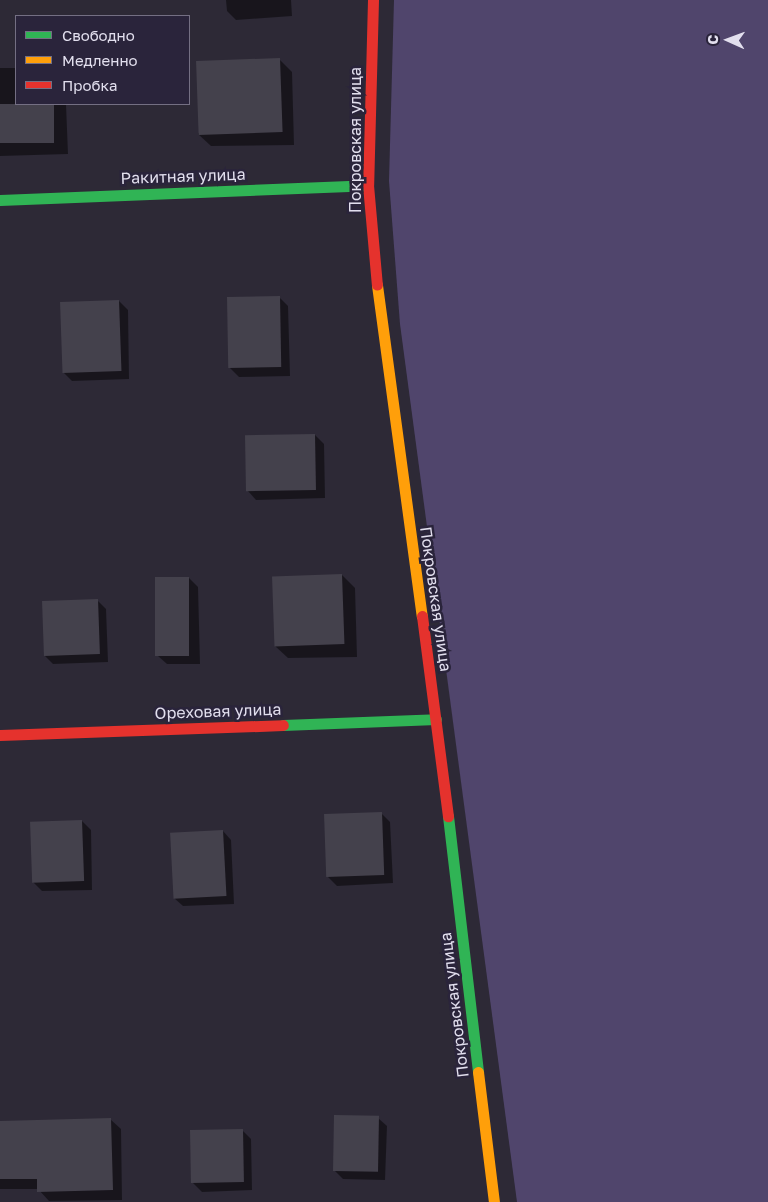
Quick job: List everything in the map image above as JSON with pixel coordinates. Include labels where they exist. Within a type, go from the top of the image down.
[{"type":"street","name":"Покровская улица","points":[[373,0],[368,185],[379,309],[436,718],[494,1202]]},
{"type":"street","name":"Ракитная улица","points":[[0,200],[368,185]]},
{"type":"street","name":"Ореховая улица","points":[[0,735],[436,718]]},
{"type":"shaded area","points":[[394,0],[768,0],[768,1202],[517,1202],[400,324],[389,181]]},
{"type":"building","points":[[280,58],[283,132],[199,135],[196,61]]},
{"type":"building","points":[[0,104],[54,105],[54,143],[0,143]]},
{"type":"building","points":[[280,296],[281,367],[228,368],[227,297]]},
{"type":"building","points":[[119,300],[121,371],[63,373],[60,302]]},
{"type":"building","points":[[315,434],[316,490],[246,491],[245,435]]},
{"type":"building","points":[[342,574],[344,644],[274,646],[272,576]]},
{"type":"building","points":[[155,577],[189,577],[189,656],[155,656]]},
{"type":"building","points":[[98,599],[100,654],[44,656],[42,601]]},
{"type":"building","points":[[382,812],[384,875],[326,877],[324,814]]},
{"type":"building","points":[[82,820],[84,881],[32,883],[30,822]]},
{"type":"building","points":[[223,830],[226,896],[174,899],[170,833]]},
{"type":"building","points":[[334,1115],[379,1116],[378,1172],[333,1171]]},
{"type":"building","points":[[111,1118],[113,1190],[37,1192],[37,1179],[0,1179],[0,1121]]},
{"type":"building","points":[[243,1129],[244,1182],[191,1183],[190,1130]]},
{"type":"traffic: fast","points":[[0,200],[368,185]]},
{"type":"traffic: fast","points":[[283,725],[436,719]]},
{"type":"traffic: fast","points":[[448,816],[478,1072]]},
{"type":"traffic: slow","points":[[377,285],[422,616]]},
{"type":"traffic: slow","points":[[478,1072],[494,1202]]},
{"type":"traffic: jam","points":[[373,0],[368,185],[377,285]]},
{"type":"traffic: jam","points":[[422,616],[448,816]]},
{"type":"traffic: jam","points":[[0,735],[283,725]]}]
